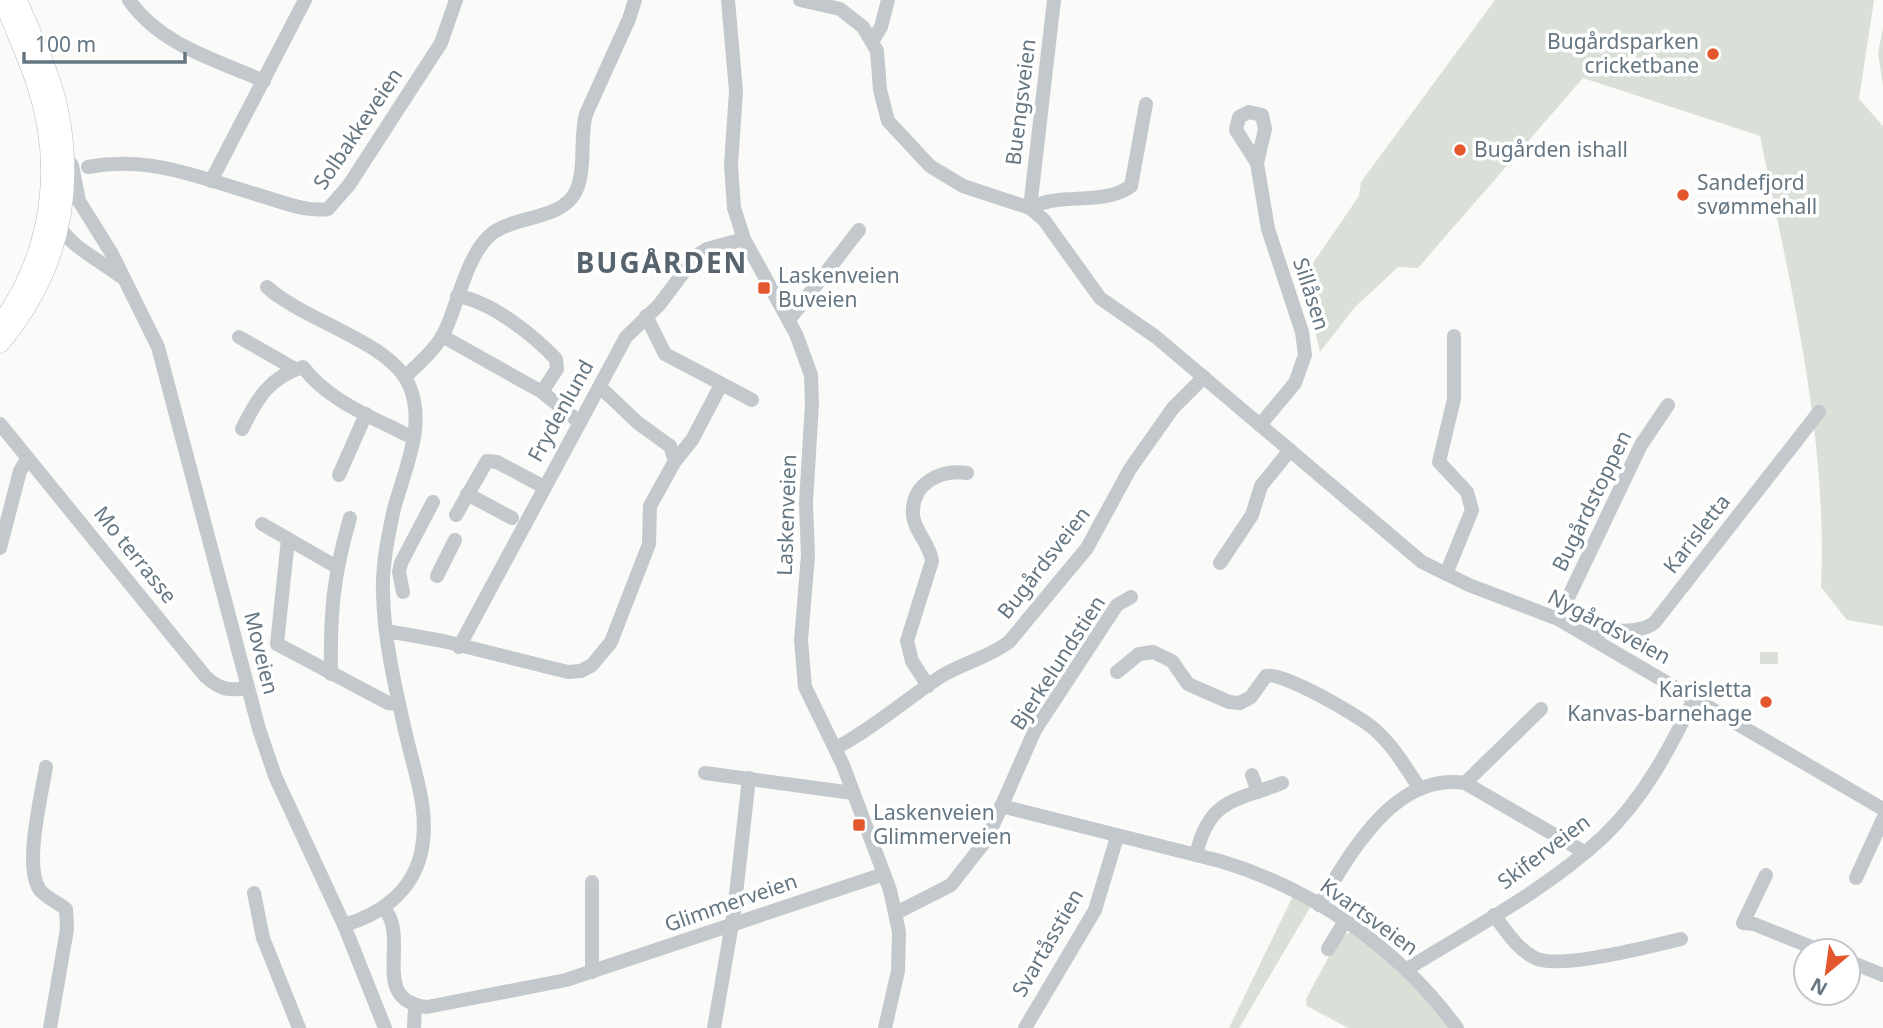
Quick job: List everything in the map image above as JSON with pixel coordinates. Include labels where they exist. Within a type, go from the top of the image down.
[{"type":"main road","points":[[0,324],[30,271],[50,200],[51,155],[36,85],[3,0]]},
{"type":"main road","points":[[0,344],[40,286],[60,229],[65,187],[61,116],[19,0]]},
{"type":"street","points":[[129,0],[155,29],[177,43],[264,80]]},
{"type":"street","points":[[211,181],[305,0]]},
{"type":"street","name":"Solbakkeveien","points":[[88,167],[129,161],[146,163],[320,211],[335,204],[441,43],[456,0]]},
{"type":"street","points":[[405,377],[442,336],[478,252],[494,232],[559,208],[574,194],[581,173],[582,129],[586,114],[635,0]]},
{"type":"street","name":"Laskenveien","points":[[728,0],[736,91],[732,194],[744,239],[789,320],[808,365],[813,403],[801,667],[808,697],[836,748],[896,913],[899,960],[885,1028]]},
{"type":"street","points":[[800,0],[840,9],[863,27],[873,40],[883,104],[888,121],[898,135],[944,176],[989,196],[1030,208],[1042,202],[1109,196],[1131,186],[1146,104]]},
{"type":"street","points":[[873,40],[881,27],[888,0]]},
{"type":"street","name":"Buengsveien","points":[[1030,208],[1054,0]]},
{"type":"street","name":"Moveien","points":[[61,116],[79,201],[125,280],[158,347],[248,688],[275,776],[344,925],[385,1028]]},
{"type":"street","name":"Sillåsen","points":[[1257,163],[1268,229],[1305,345],[1303,366],[1295,383],[1260,425]]},
{"type":"street","points":[[50,200],[60,229]]},
{"type":"street","name":"Nygårdsveien","points":[[1030,208],[1044,220],[1088,286],[1100,298],[1156,337],[1422,562],[1558,619],[1883,809]]},
{"type":"street","name":"Moveien","points":[[60,229],[125,280]]},
{"type":"street","points":[[789,320],[859,230]]},
{"type":"street","name":"Frydenlund","points":[[459,646],[626,337],[659,305],[696,256],[707,249],[744,239]]},
{"type":"street","points":[[267,287],[298,311],[380,353],[405,377],[415,405],[414,438],[386,554],[383,592],[399,704],[423,810],[424,839],[413,874],[384,908],[344,925]]},
{"type":"street","points":[[457,296],[474,301],[521,327],[556,359],[557,369],[542,392]]},
{"type":"street","points":[[646,316],[665,354],[752,400]]},
{"type":"street","points":[[442,336],[542,392],[579,422]]},
{"type":"street","points":[[1446,574],[1472,510],[1467,492],[1439,462],[1454,399],[1454,336]]},
{"type":"street","points":[[239,337],[295,369]]},
{"type":"street","points":[[242,429],[264,390],[295,369],[303,367],[317,384],[366,414],[414,438]]},
{"type":"street","name":"Bugårdsveien","points":[[836,748],[895,712],[942,676],[996,652],[1039,609],[1087,548],[1107,517],[1130,469],[1173,408],[1204,377]]},
{"type":"street","points":[[387,631],[568,672],[581,671],[602,657],[620,624],[649,544],[650,506],[675,461],[684,454],[721,385]]},
{"type":"street","points":[[600,387],[638,423],[670,446],[675,461]]},
{"type":"street","name":"Bugårdstoppen","points":[[1558,619],[1642,445],[1668,405]]},
{"type":"street","name":"Karisletta","points":[[1581,632],[1601,628],[1637,631],[1647,629],[1656,622],[1819,412]]},
{"type":"street","points":[[339,475],[358,439],[366,414]]},
{"type":"street","name":"Mo terrasse","points":[[0,424],[205,676],[218,688],[231,691],[248,688]]},
{"type":"street","points":[[1220,563],[1252,515],[1261,486],[1290,450]]},
{"type":"street","points":[[0,548],[20,471],[28,458]]},
{"type":"street","points":[[456,515],[484,464],[492,460],[544,487]]},
{"type":"street","points":[[928,686],[912,661],[907,641],[932,561],[931,549],[913,516],[915,506],[928,482],[938,474],[949,470],[967,473]]},
{"type":"street","points":[[467,494],[512,518]]},
{"type":"street","points":[[403,592],[399,572],[401,563],[433,502]]},
{"type":"street","points":[[331,674],[330,609],[335,566],[350,518]]},
{"type":"street","points":[[262,524],[335,566]]},
{"type":"street","points":[[288,539],[278,644],[387,703],[399,704]]},
{"type":"street","points":[[437,576],[455,540]]},
{"type":"street","name":"Bjerkelundstien","points":[[896,913],[951,884],[987,839],[1035,730],[1117,605],[1131,597]]},
{"type":"street","points":[[1117,672],[1139,654],[1153,652],[1172,661],[1188,684],[1229,702],[1240,703],[1251,697],[1265,676],[1283,676],[1371,727],[1394,750],[1420,789]]},
{"type":"street","name":"Skiferveien","points":[[1407,970],[1538,887],[1584,852],[1623,815],[1651,779],[1695,699]]},
{"type":"street","points":[[1465,783],[1541,709]]},
{"type":"street","points":[[46,767],[36,827],[35,882],[41,892],[66,909],[67,929],[50,1028]]},
{"type":"street","points":[[705,773],[853,793]]},
{"type":"street","points":[[1252,775],[1258,792]]},
{"type":"street","points":[[714,1028],[732,925],[749,778]]},
{"type":"street","points":[[1319,905],[1345,862],[1371,828],[1397,801],[1420,789],[1449,781],[1465,783],[1584,852]]},
{"type":"street","points":[[1196,855],[1209,816],[1225,805],[1282,783]]},
{"type":"street","name":"Kvartsveien","points":[[1001,806],[1248,869],[1345,921],[1407,970],[1457,1028]]},
{"type":"street","points":[[1856,878],[1883,819]]},
{"type":"street","name":"Svartåsstien","points":[[1025,1028],[1095,911],[1117,837]]},
{"type":"street","name":"Glimmerveien","points":[[415,1006],[440,1006],[531,989],[593,972],[884,874]]},
{"type":"street","points":[[1766,875],[1743,923],[1754,924],[1792,939]]},
{"type":"street","points":[[592,882],[593,972]]},
{"type":"street","points":[[254,893],[263,938],[299,1028]]},
{"type":"street","points":[[384,908],[395,928],[392,975],[399,993],[415,1006],[414,1028]]},
{"type":"street","points":[[1494,915],[1521,948],[1538,960],[1549,962],[1681,939]]},
{"type":"street","points":[[1328,949],[1345,921]]},
{"type":"street","points":[[1862,967],[1883,975]]},
{"type":"shaded area","points":[[1495,0],[1874,0],[1859,99],[1883,126],[1883,626],[1847,620],[1821,587],[1822,530],[1813,417],[1794,304],[1760,136],[1583,78],[1418,268],[1398,267],[1355,307],[1320,352],[1302,279],[1359,196],[1361,182]]},
{"type":"shaded area","points":[[1883,28],[1883,86],[1878,53]]},
{"type":"shaded area","points":[[1760,652],[1778,652],[1778,664],[1760,664]]},
{"type":"shaded area","points":[[1293,896],[1311,906],[1239,1028],[1229,1028]]},
{"type":"shaded area","points":[[1352,932],[1384,954],[1452,1028],[1348,1028],[1307,1006],[1306,999],[1340,936]]},
{"type":"place","name":"Bugårdsparken cricketbane","points":[[1713,54]]},
{"type":"place","name":"Bugården ishall","points":[[1460,150]]},
{"type":"place","name":"Sandefjord svømmehall","points":[[1683,195]]},
{"type":"place","name":"Laskenveien Buveien","points":[[764,288]]},
{"type":"place","name":"Karisletta Kanvas-barnehage","points":[[1766,702]]},
{"type":"place","name":"Laskenveien Glimmerveien","points":[[859,825]]},
{"type":"district","name":"BUGÅRDEN","points":[[662,263]]}]
